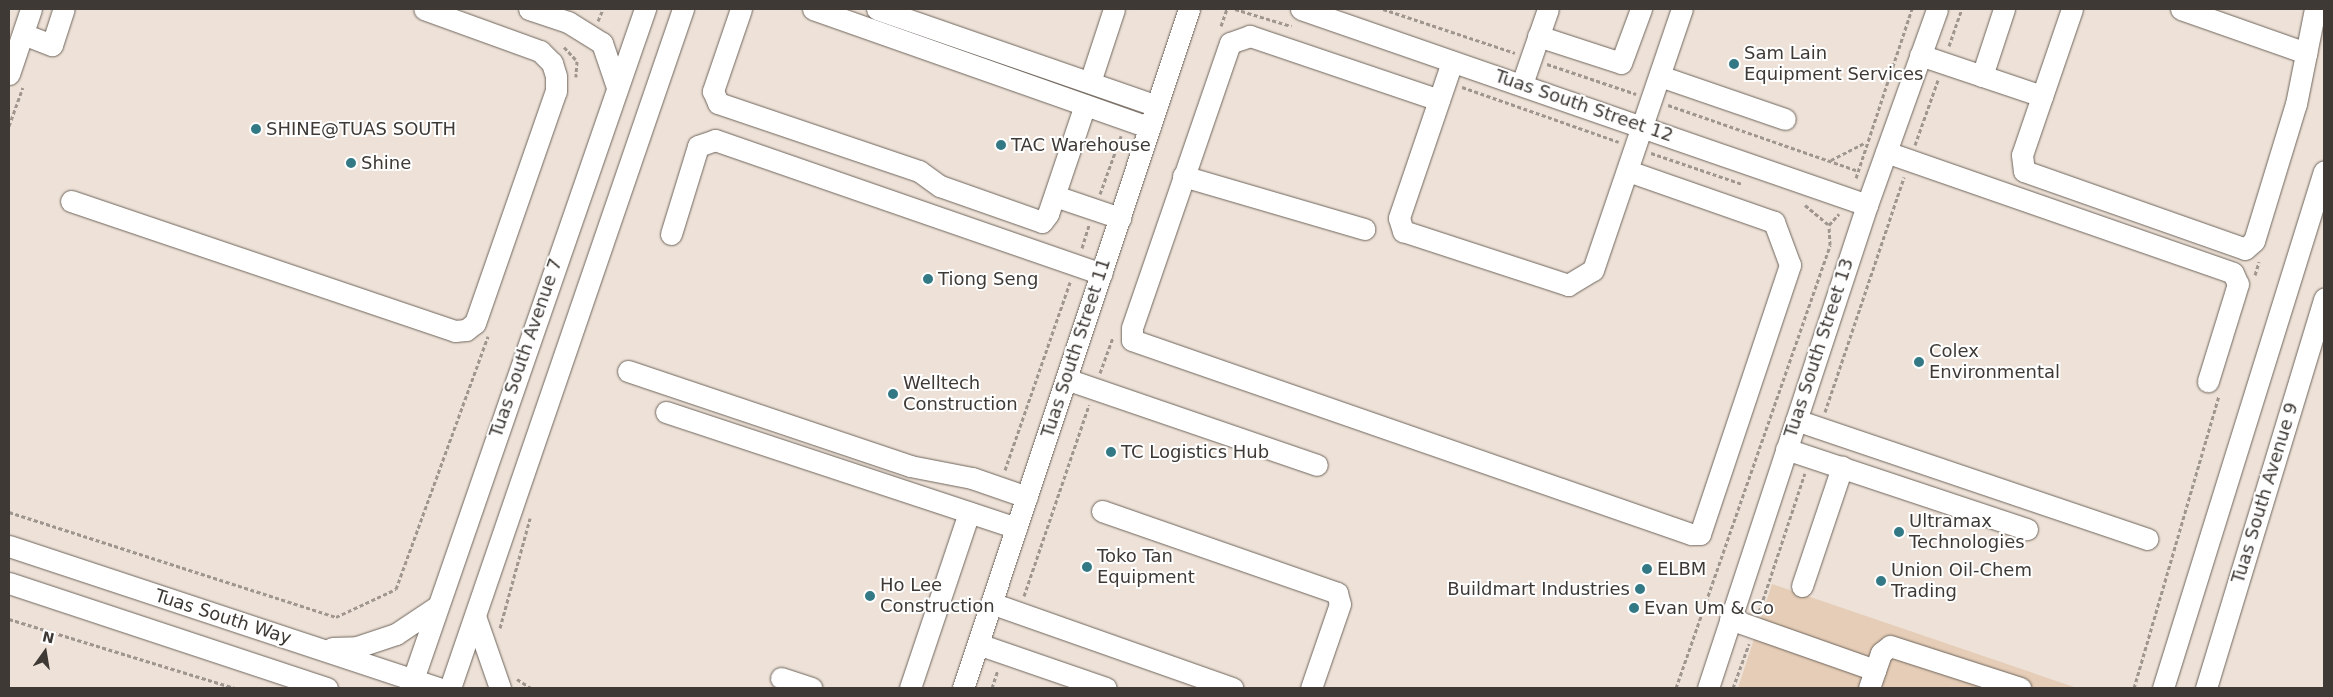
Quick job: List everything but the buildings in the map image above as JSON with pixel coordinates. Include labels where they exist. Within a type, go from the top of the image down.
[{"type":"street","points":[[9,74],[31,9]]},
{"type":"street","points":[[23,34],[52,46],[64,9]]},
{"type":"street","points":[[71,200],[455,331],[466,330],[475,324],[556,91],[556,76],[552,63],[540,51],[424,9]]},
{"type":"street","points":[[529,9],[568,22],[602,43],[617,87]]},
{"type":"street","name":"Tuas South Avenue 7","points":[[411,683],[645,9]]},
{"type":"street","points":[[450,688],[476,619],[683,9]]},
{"type":"street","points":[[741,9],[713,91],[718,103],[919,171],[940,186],[1042,222],[1055,196],[1085,106]]},
{"type":"street","points":[[813,9],[1150,128]]},
{"type":"street","points":[[877,9],[1157,106]]},
{"type":"street","points":[[1090,82],[1114,9]]},
{"type":"street","name":"Tuas South Street 11","points":[[963,688],[1189,9]]},
{"type":"street","points":[[1522,84],[1548,9]]},
{"type":"street","points":[[1538,36],[1621,63],[1642,9]]},
{"type":"street","points":[[1628,171],[1774,222],[1790,266],[1704,528],[1696,535],[1132,340],[1183,176],[1230,43],[1246,36],[1446,81],[1399,218],[1408,236],[1568,285],[1593,270],[1682,9]]},
{"type":"street","name":"Tuas South Street 13","points":[[1708,688],[1796,420],[1859,202],[1886,152],[1937,9]]},
{"type":"street","points":[[1982,76],[2004,9]]},
{"type":"street","points":[[2072,9],[2022,155],[2028,175],[2245,249],[2254,241],[2296,104],[2315,9]]},
{"type":"street","points":[[2181,9],[2306,53]]},
{"type":"street","name":"Tuas South Street 12","points":[[1300,19],[1352,17],[1446,81],[1522,84],[1644,124],[1859,202]]},
{"type":"street","points":[[1920,55],[2042,96]]},
{"type":"street","points":[[1660,76],[1785,119]]},
{"type":"street","points":[[670,234],[698,146],[715,140],[1076,267],[1101,274]]},
{"type":"street","points":[[1886,152],[2233,273],[2238,284],[2208,381]]},
{"type":"street","points":[[2163,688],[2324,171]]},
{"type":"street","points":[[1183,176],[1364,229]]},
{"type":"street","points":[[1055,196],[1120,218]]},
{"type":"street","name":"Tuas South Avenue 9","points":[[2206,688],[2324,299]]},
{"type":"street","points":[[628,371],[910,466],[972,478],[1027,496]]},
{"type":"street","points":[[1066,379],[1317,465]]},
{"type":"street","points":[[666,412],[1016,528]]},
{"type":"street","points":[[1796,420],[2147,539]]},
{"type":"street","points":[[1786,449],[2027,529]]},
{"type":"street","points":[[1802,586],[1842,467]]},
{"type":"street","points":[[1102,510],[1337,593],[1340,604],[1311,688]]},
{"type":"street","points":[[910,688],[969,513]]},
{"type":"street","name":"Tuas South Way","points":[[9,546],[318,648],[411,683],[438,688]]},
{"type":"street","name":"Tuas South Way","points":[[9,583],[326,688]]},
{"type":"street","points":[[992,603],[1232,688]]},
{"type":"street","points":[[318,648],[356,647],[396,634],[438,606]]},
{"type":"street","points":[[476,619],[508,682]]},
{"type":"street","points":[[1730,619],[1872,679],[1886,647],[1897,646],[2020,688]]},
{"type":"street","points":[[978,644],[1106,688]]},
{"type":"street","points":[[780,678],[811,688]]},
{"type":"path","points":[[1218,34],[1227,9]]},
{"type":"path","points":[[1235,9],[1300,19]]},
{"type":"path","points":[[1829,225],[1859,202],[1856,170],[1912,9]]},
{"type":"path","points":[[1910,160],[1962,9]]},
{"type":"path","points":[[556,44],[570,50],[577,61],[576,84]]},
{"type":"path","points":[[1446,81],[1747,185]]},
{"type":"path","points":[[1652,99],[1856,170]]},
{"type":"path","points":[[999,488],[1094,210],[1127,120]]},
{"type":"path","points":[[1830,160],[1865,143]]},
{"type":"path","points":[[1676,688],[1830,245],[1829,225],[1803,204]]},
{"type":"path","points":[[9,512],[336,617],[396,589],[491,328]]},
{"type":"path","points":[[1018,612],[1114,333]]},
{"type":"path","points":[[499,634],[533,508]]},
{"type":"path","points":[[9,619],[235,688]]},
{"type":"path","points":[[992,688],[1004,653]]},
{"type":"path","points":[[508,682],[531,688]]},
{"type":"shaded area","points":[[1772,584],[2077,688],[1738,688]]},
{"type":"place","name":"Sam Lain Equipment Services","points":[[1734,64]]},
{"type":"place","name":"SHINE@TUAS SOUTH","points":[[256,129]]},
{"type":"place","name":"TAC Warehouse","points":[[1001,145]]},
{"type":"place","name":"Shine","points":[[351,163]]},
{"type":"place","name":"Tiong Seng","points":[[928,279]]},
{"type":"place","name":"Colex Environmental","points":[[1919,362]]},
{"type":"place","name":"Welltech Construction","points":[[893,394]]},
{"type":"place","name":"TC Logistics Hub","points":[[1111,452]]},
{"type":"place","name":"Ultramax Technologies","points":[[1899,532]]},
{"type":"place","name":"Toko Tan Equipment","points":[[1087,567]]},
{"type":"place","name":"ELBM","points":[[1647,569]]},
{"type":"place","name":"Union Oil-Chem Trading","points":[[1881,581]]},
{"type":"place","name":"Buildmart Industries","points":[[1640,589]]},
{"type":"place","name":"Ho Lee Construction","points":[[870,596]]},
{"type":"place","name":"Evan Um & Co","points":[[1634,608]]}]
